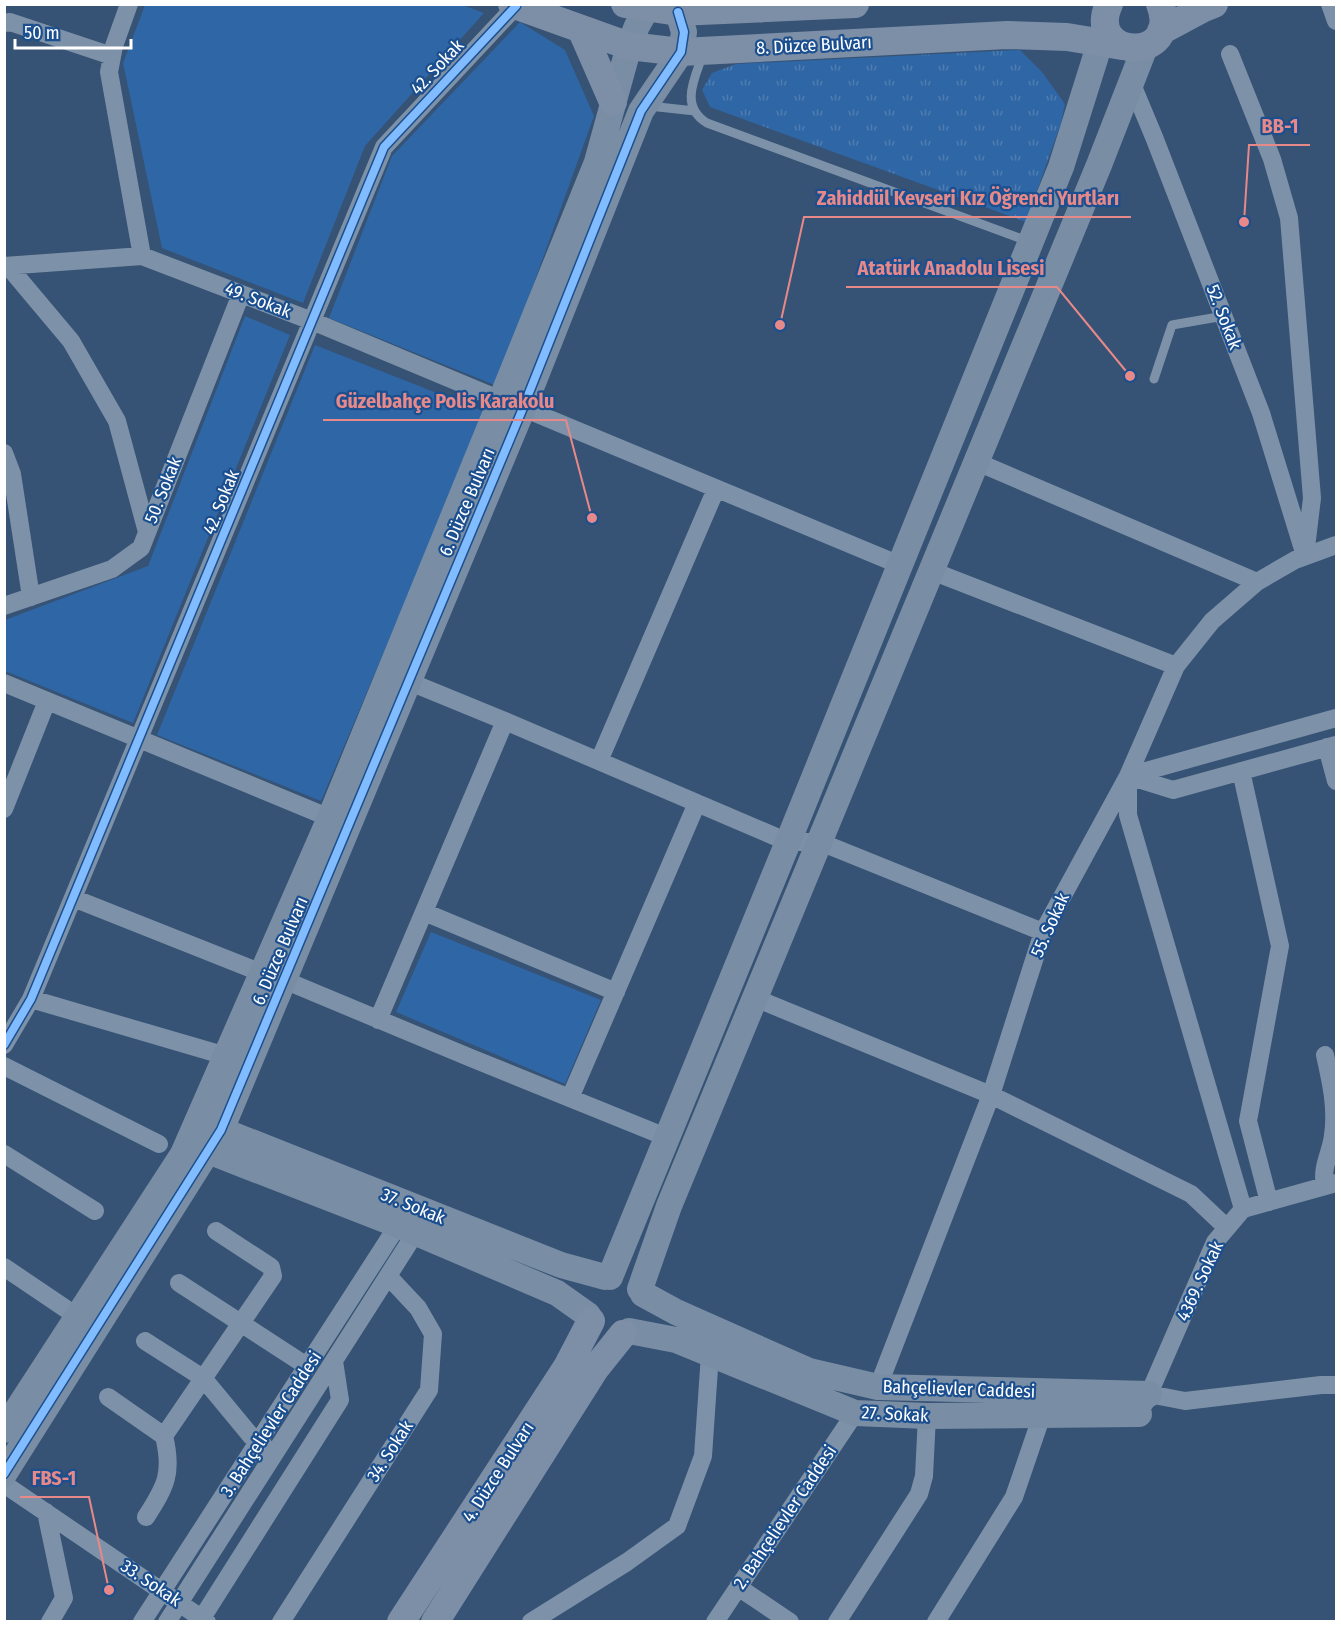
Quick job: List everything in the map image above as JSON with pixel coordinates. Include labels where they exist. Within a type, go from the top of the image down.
[{"type":"main road","points":[[636,6],[678,12],[855,4]]},
{"type":"main road","points":[[608,1277],[788,842],[1061,167],[1129,29],[1214,4]]},
{"type":"main road","name":"8. Düzce Bulvarı","points":[[514,5],[629,46],[692,52],[1007,35],[1067,37],[1129,29]]},
{"type":"main road","name":"6. Düzce Bulvarı","points":[[9,1412],[78,1317],[183,1154],[226,1056],[273,976],[512,404],[597,162],[629,46],[637,26],[636,6]]},
{"type":"main road","points":[[512,404],[640,111],[692,52],[678,12]]},
{"type":"main road","points":[[581,29],[613,102]]},
{"type":"main road","points":[[642,1292],[669,1206],[1099,165],[1131,82],[1129,29]]},
{"type":"main road","name":"6. Düzce Bulvarı","points":[[4,1474],[215,1141],[330,818],[399,678]]},
{"type":"main road","name":"37. Sokak","points":[[215,1141],[336,1189],[508,1245],[561,1265],[608,1277]]},
{"type":"main road","points":[[336,1189],[407,1229],[557,1293],[590,1318]]},
{"type":"main road","points":[[499,1268],[508,1245]]},
{"type":"main road","points":[[608,1277],[623,1277],[632,1280],[642,1292],[645,1311],[642,1320],[626,1332],[614,1335],[605,1332],[597,1328],[590,1318],[586,1306],[591,1289],[597,1282],[608,1277]]},
{"type":"main road","name":"Bahçelievler Caddesi","points":[[642,1292],[676,1312],[809,1371],[878,1387],[1144,1404]]},
{"type":"main road","name":"4. Düzce Bulvarı","points":[[401,1622],[567,1367],[590,1318]]},
{"type":"main road","name":"27. Sokak","points":[[626,1332],[676,1340],[855,1413],[927,1416],[1042,1415],[1144,1404]]},
{"type":"main road","name":"4. Düzce Bulvarı","points":[[435,1622],[595,1369],[626,1332]]},
{"type":"street","points":[[129,4],[114,46],[109,72],[142,256]]},
{"type":"street","points":[[1330,4],[1336,21]]},
{"type":"street","name":"42. Sokak","points":[[4,1045],[31,999],[384,147],[514,5]]},
{"type":"street","points":[[4,23],[10,22],[112,56]]},
{"type":"street","points":[[1230,54],[1272,159],[1289,218],[1312,498],[1305,556]]},
{"type":"street","name":"52. Sokak","points":[[1131,82],[1261,413],[1305,556]]},
{"type":"street","name":"49. Sokak","points":[[6,266],[142,256],[312,321],[900,565]]},
{"type":"street","points":[[6,266],[72,341],[117,420],[147,532]]},
{"type":"street","name":"50. Sokak","points":[[4,606],[112,569],[141,548],[241,294]]},
{"type":"street","points":[[4,453],[12,474],[31,597]]},
{"type":"street","points":[[976,462],[1257,582]]},
{"type":"street","points":[[599,761],[716,489]]},
{"type":"street","name":"55. Sokak","points":[[878,1387],[991,1095],[1043,932],[1128,776],[1176,666],[1212,621],[1257,582],[1292,562],[1336,545]]},
{"type":"street","points":[[932,571],[1176,666]]},
{"type":"street","points":[[399,678],[506,721],[788,842],[820,842],[1043,932]]},
{"type":"street","points":[[4,684],[330,818]]},
{"type":"street","points":[[4,809],[47,701]]},
{"type":"street","points":[[1128,776],[1336,718]]},
{"type":"street","points":[[378,1020],[506,721]]},
{"type":"street","points":[[1128,776],[1173,790],[1332,746],[1336,781]]},
{"type":"street","points":[[1241,771],[1281,946],[1248,1121],[1269,1202]]},
{"type":"street","points":[[1128,776],[1128,815],[1244,1209],[1331,1184],[1323,1172],[1334,1134],[1334,1098],[1325,1055]]},
{"type":"street","points":[[570,1098],[697,803]]},
{"type":"street","points":[[73,898],[273,976],[666,1137]]},
{"type":"street","points":[[424,912],[616,992]]},
{"type":"street","points":[[31,999],[226,1056]]},
{"type":"street","points":[[755,999],[991,1095],[1191,1194],[1227,1228]]},
{"type":"street","points":[[4,1066],[159,1144]]},
{"type":"street","points":[[4,1154],[95,1211]]},
{"type":"street","name":"4369. Sokak","points":[[1144,1404],[1215,1242],[1244,1209]]},
{"type":"street","name":"3. Bahçelievler Caddesi","points":[[167,1622],[388,1276],[407,1229]]},
{"type":"street","name":"3. Bahçelievler Caddesi","points":[[142,1622],[258,1442],[407,1229]]},
{"type":"street","points":[[164,1436],[271,1279],[273,1271],[271,1267],[216,1231]]},
{"type":"street","points":[[4,1267],[78,1317]]},
{"type":"street","name":"34. Sokak","points":[[281,1622],[429,1390],[433,1334],[418,1308],[388,1276]]},
{"type":"street","points":[[179,1283],[299,1361]]},
{"type":"street","points":[[145,1341],[203,1378],[251,1436],[275,1453]]},
{"type":"street","points":[[531,1622],[627,1562],[677,1526],[703,1456],[710,1354]]},
{"type":"street","points":[[205,1620],[340,1401],[334,1361]]},
{"type":"street","points":[[1144,1404],[1336,1385]]},
{"type":"street","points":[[108,1397],[164,1436],[168,1453],[167,1473],[161,1494],[146,1517]]},
{"type":"street","name":"2. Bahçelievler Caddesi","points":[[715,1622],[855,1413]]},
{"type":"street","points":[[936,1622],[1014,1497],[1042,1415]]},
{"type":"street","points":[[837,1622],[919,1494],[924,1476],[927,1416]]},
{"type":"street","name":"33. Sokak","points":[[4,1484],[205,1620]]},
{"type":"street","points":[[46,1512],[64,1598],[50,1622]]},
{"type":"street","points":[[738,1587],[790,1622]]},
{"type":"lane","points":[[692,52],[691,96],[695,111],[707,123],[1030,242]]},
{"type":"lane","points":[[644,106],[695,111]]},
{"type":"lane","points":[[1154,379],[1172,325],[1224,316]]},
{"type":"green space","points":[[460,4],[484,13],[365,146],[303,303],[162,248],[123,63],[145,5]]},
{"type":"green space","points":[[520,22],[565,50],[594,116],[497,386],[329,318],[392,156]]},
{"type":"green space","points":[[1020,50],[1042,72],[1065,104],[1061,123],[1026,222],[710,107],[702,90],[712,73],[736,64]]},
{"type":"green space","points":[[245,316],[290,335],[133,723],[5,671],[5,620],[148,566]]},
{"type":"green space","points":[[315,345],[485,412],[321,801],[157,735]]},
{"type":"green space","points":[[431,932],[601,1000],[565,1084],[396,1012]]},
{"type":"cycle path","points":[[4,1045],[31,999],[384,147],[516,6]]},
{"type":"cycle path","points":[[4,1474],[221,1130],[523,408],[641,111],[681,52],[684,32],[678,12]]},
{"type":"place","name":"BB-1","points":[[1244,222]]},
{"type":"place","name":"Zahiddül Kevseri Kız Öğrenci Yurtları","points":[[780,325]]},
{"type":"place","name":"Atatürk Anadolu Lisesi","points":[[1130,376]]},
{"type":"place","name":"Güzelbahçe Polis Karakolu","points":[[592,518]]},
{"type":"place","name":"FBS-1","points":[[109,1590]]}]
